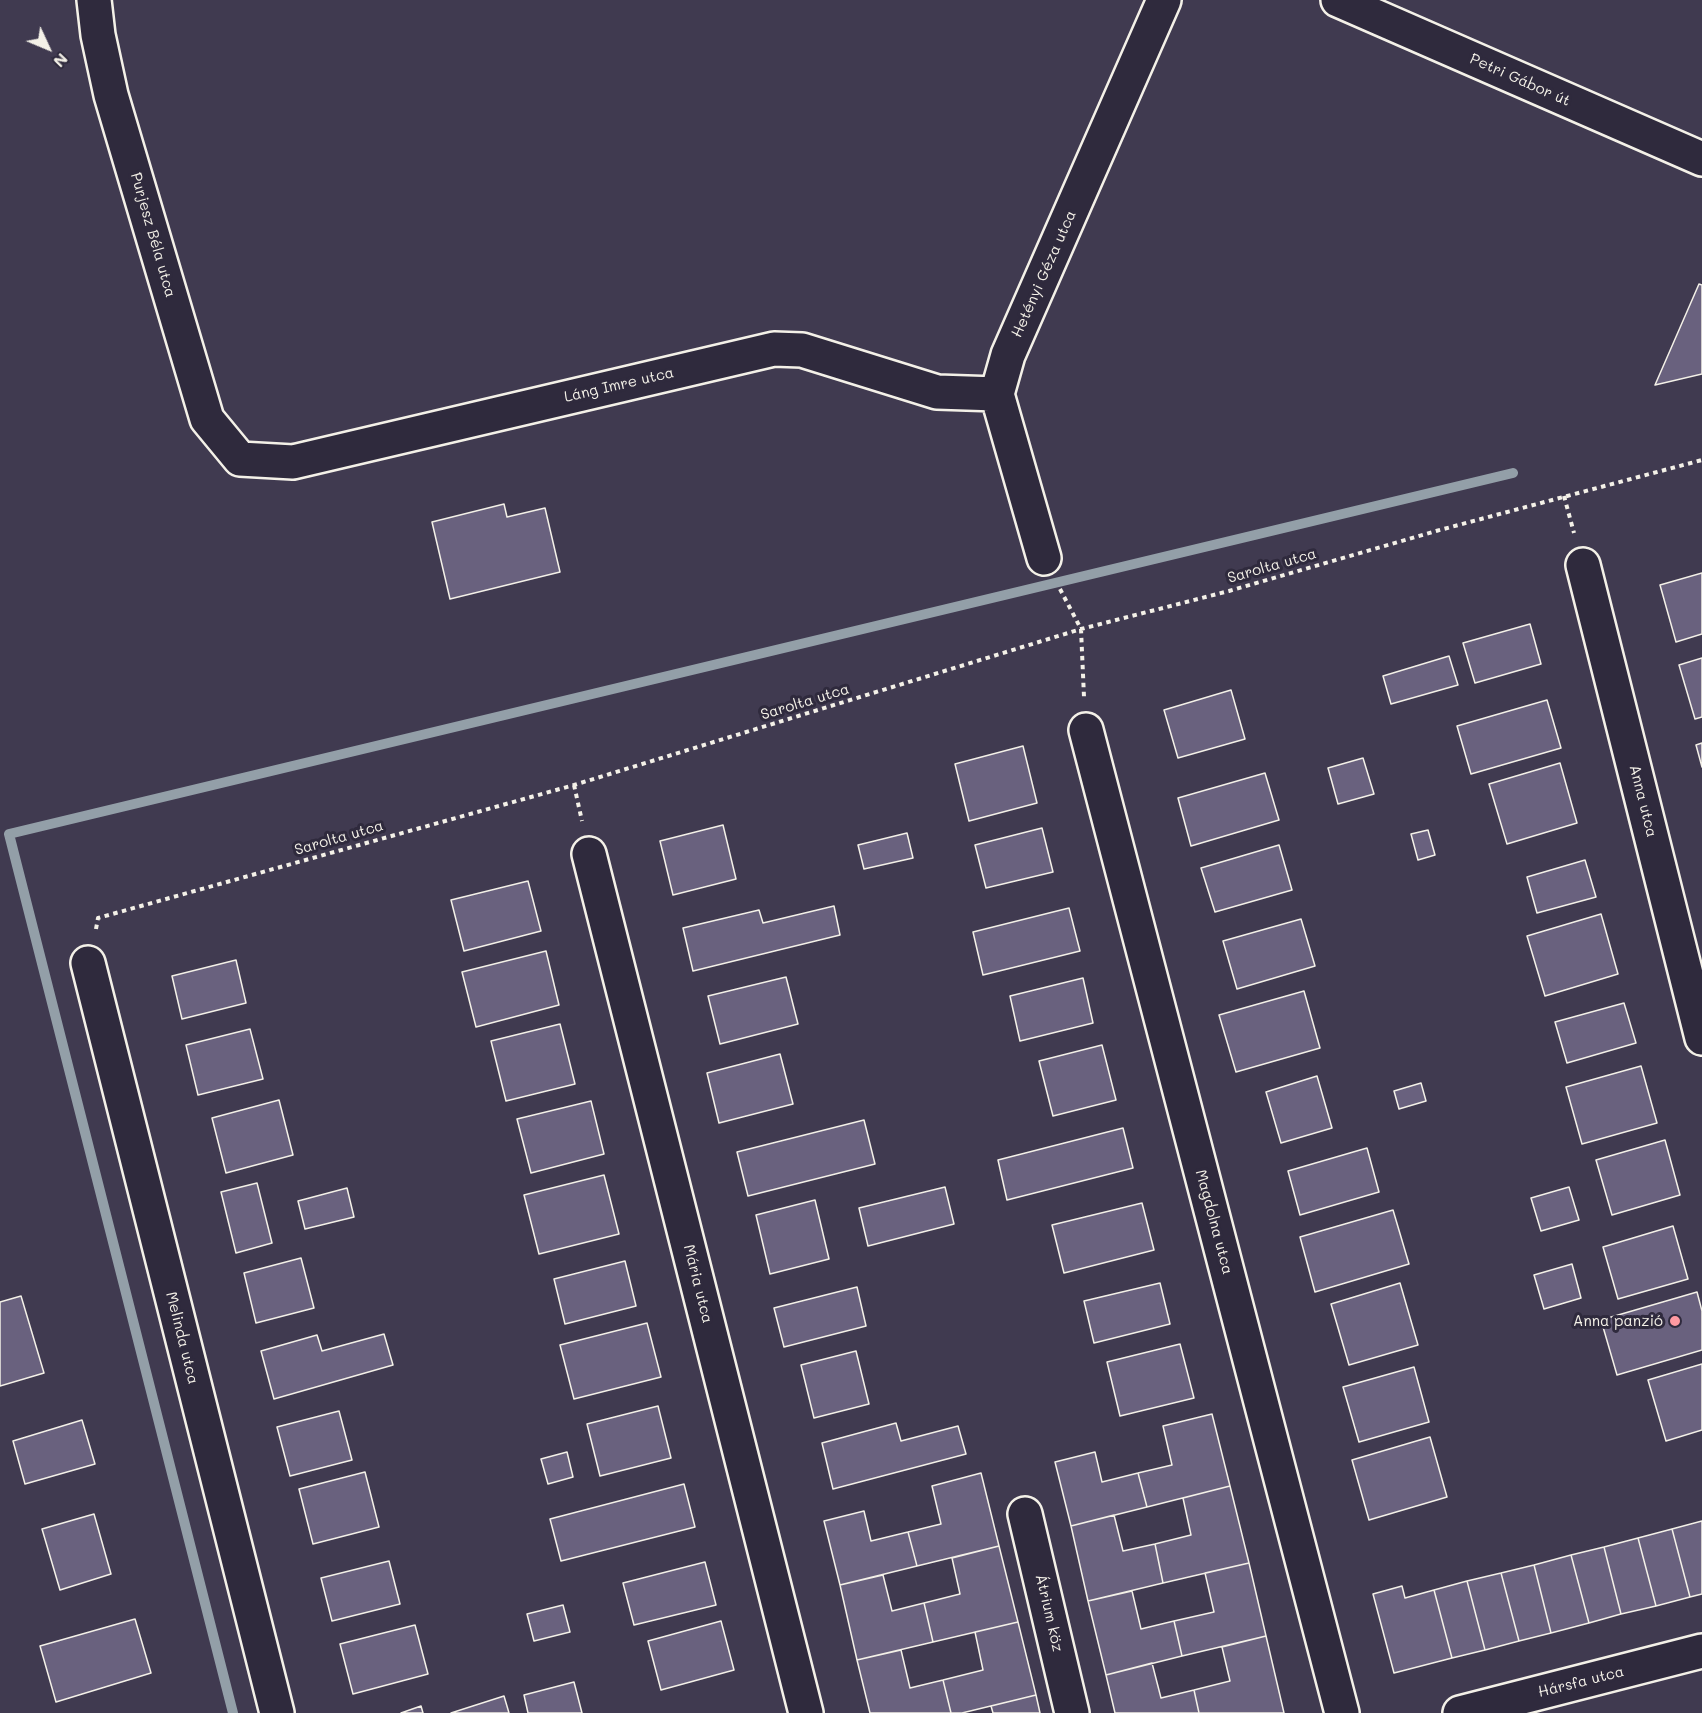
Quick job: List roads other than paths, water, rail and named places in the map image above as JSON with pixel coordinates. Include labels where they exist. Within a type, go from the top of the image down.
[{"type":"street","name":"Purjesz Béla utca","points":[[94,0],[98,35],[111,95],[207,419],[240,459]]},
{"type":"street","name":"Hetényi Géza utca","points":[[997,394],[1008,355],[1164,0]]},
{"type":"street","name":"Petri Gábor út","points":[[1338,0],[1702,159]]},
{"type":"street","name":"Láng Imre utca","points":[[240,459],[293,462],[774,349],[802,350],[937,392],[997,394]]},
{"type":"street","points":[[997,394],[1044,558]]},
{"type":"street","name":"Anna utca","points":[[1583,565],[1702,1038]]},
{"type":"street","name":"Magdolna utca","points":[[1086,730],[1342,1713]]},
{"type":"street","name":"Mária utca","points":[[589,854],[806,1713]]},
{"type":"street","name":"Melinda utca","points":[[87,963],[277,1713]]},
{"type":"street","name":"Átrium köz","points":[[1025,1514],[1072,1713]]},
{"type":"street","name":"Hársfa utca","points":[[1461,1713],[1702,1651]]},
{"type":"waterway","points":[[233,1713],[9,834],[1513,473]]},
{"type":"place","name":"Anna panzió","points":[[1675,1321]]}]
